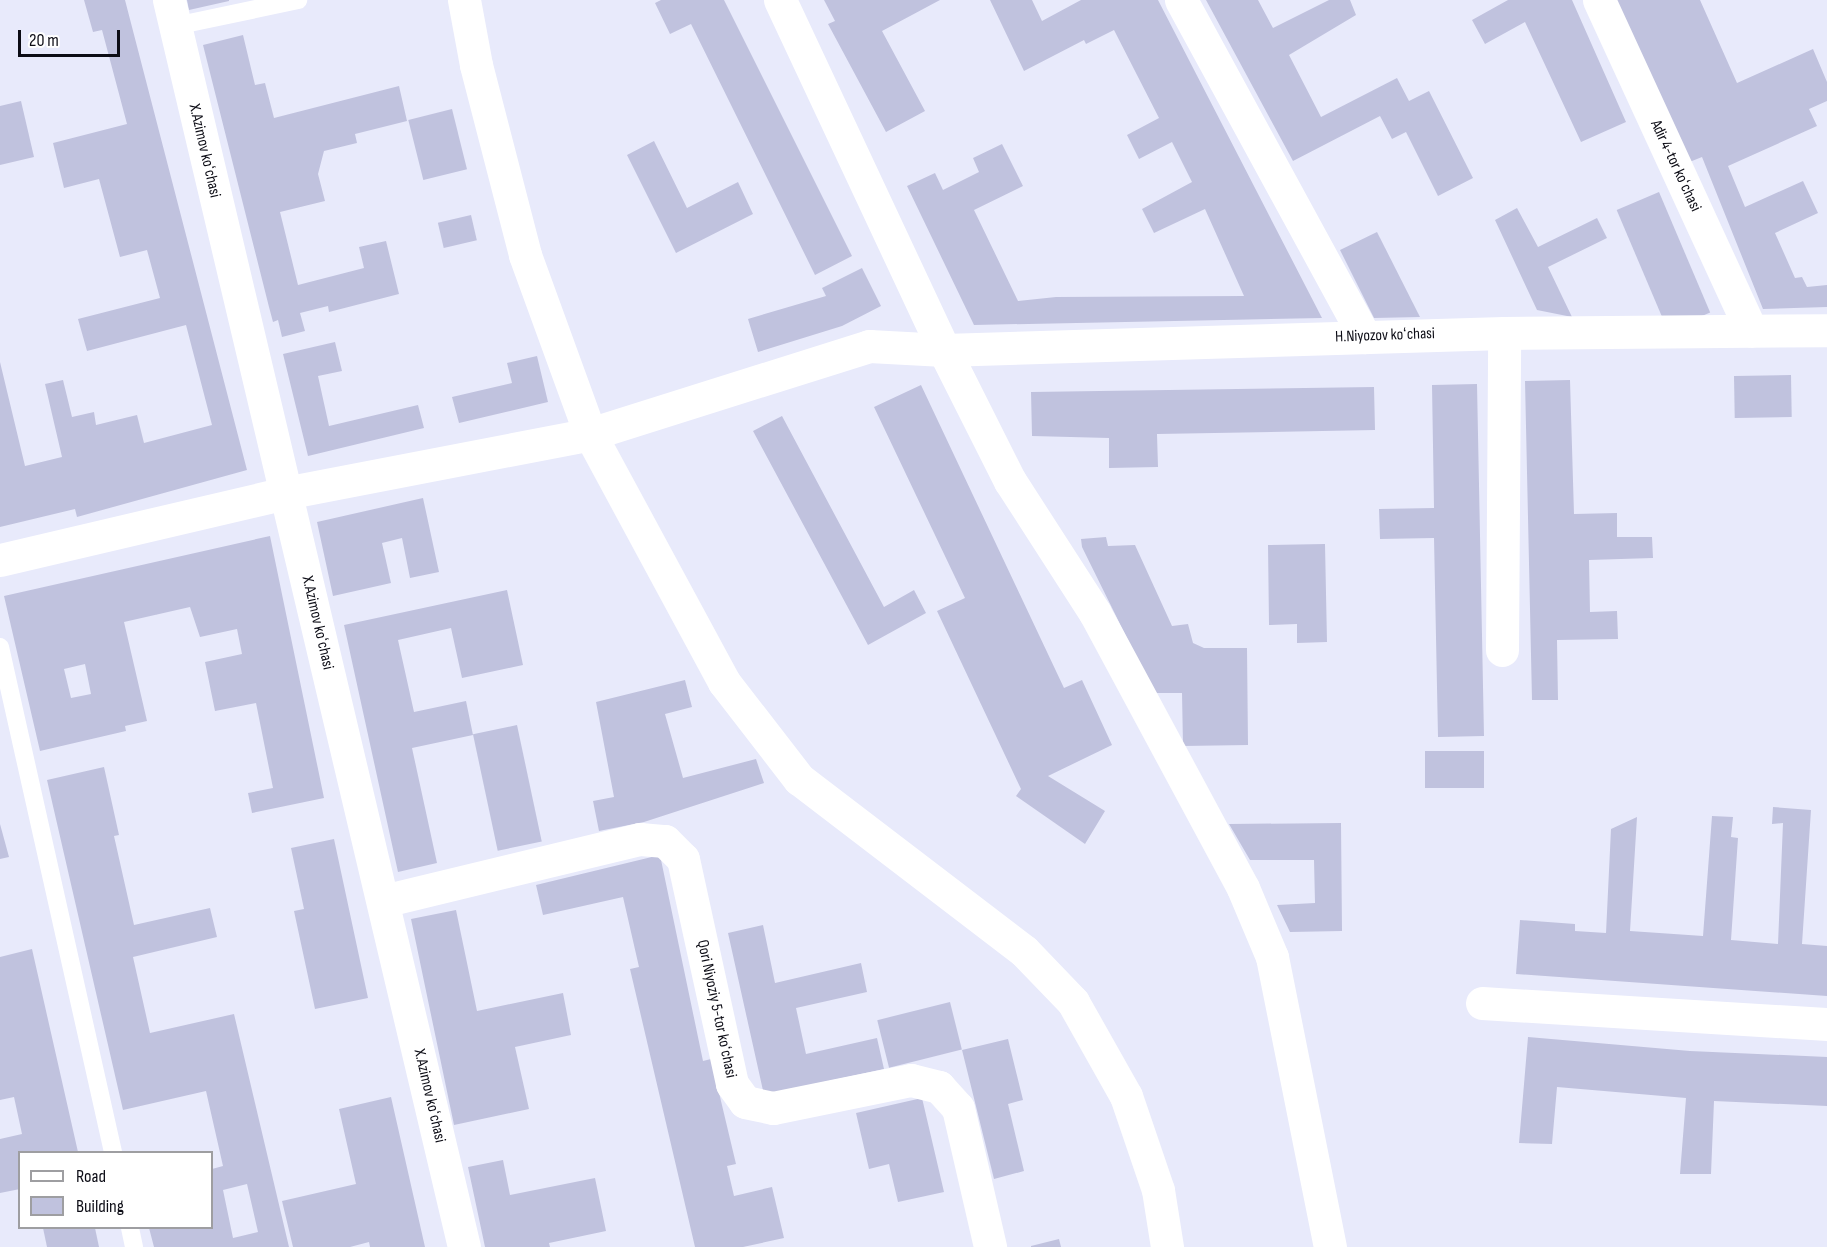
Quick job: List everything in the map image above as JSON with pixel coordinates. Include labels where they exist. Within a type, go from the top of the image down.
[{"type":"street","points":[[464,0],[476,65],[525,255],[590,434],[724,682],[799,779],[1024,951],[1073,1002],[1126,1096],[1158,1190],[1167,1247]]},
{"type":"street","points":[[780,0],[944,350],[1010,481],[1095,613],[1243,888],[1272,957],[1330,1247]]},
{"type":"street","points":[[1181,0],[1365,337]]},
{"type":"street","name":"Adir 4-tor koʻchasi","points":[[1599,0],[1751,331]]},
{"type":"street","name":"X.Azimov koʻchasi","points":[[172,13],[464,1247]]},
{"type":"street","name":"H.Niyozov koʻchasi","points":[[0,560],[285,493],[590,434],[869,346],[944,350],[1504,333],[1827,330]]},
{"type":"street","points":[[1502,650],[1504,333]]},
{"type":"street","name":"Qori Niyoziy 5-tor koʻchasi","points":[[383,901],[640,839],[664,841],[683,859],[732,1084],[745,1102],[773,1108],[911,1080],[939,1087],[958,1108],[990,1247]]},
{"type":"street","points":[[1482,1003],[1827,1024]]},
{"type":"lane","points":[[172,13],[298,0]]},
{"type":"lane","points":[[0,646],[113,1151]]},
{"type":"lane","points":[[130,1229],[134,1247]]},
{"type":"building","points":[[84,0],[125,0],[247,470],[77,517],[75,509],[0,527],[0,362],[25,466],[62,457],[45,384],[63,380],[72,417],[94,412],[96,425],[137,415],[144,443],[212,425],[186,325],[87,351],[78,319],[160,298],[147,250],[120,257],[99,179],[64,188],[53,143],[127,124],[102,30],[93,32]]},
{"type":"building","points":[[187,0],[229,0],[229,1],[189,10]]},
{"type":"building","points":[[661,0],[724,0],[852,256],[815,275],[691,24],[670,34],[655,3]]},
{"type":"building","points":[[824,0],[940,0],[882,31],[925,111],[886,132],[828,24],[835,21]]},
{"type":"building","points":[[990,0],[1032,0],[1042,21],[1081,0],[1158,0],[1322,318],[974,325],[907,186],[935,173],[943,190],[979,172],[973,158],[1002,144],[1023,186],[974,210],[1018,301],[1056,297],[1244,296],[1205,209],[1154,233],[1142,209],[1192,182],[1172,142],[1139,159],[1127,135],[1159,118],[1114,30],[1086,44],[1084,40],[1024,71]]},
{"type":"building","points":[[1206,0],[1258,0],[1273,28],[1329,0],[1350,0],[1356,15],[1289,55],[1321,117],[1397,78],[1409,101],[1429,91],[1473,178],[1438,196],[1406,132],[1392,139],[1380,116],[1293,161]]},
{"type":"building","points":[[1508,0],[1572,0],[1626,122],[1581,142],[1525,22],[1485,44],[1472,20]]},
{"type":"building","points":[[1615,0],[1700,0],[1737,83],[1813,49],[1827,82],[1827,101],[1809,109],[1817,126],[1728,166],[1745,207],[1803,181],[1818,213],[1775,233],[1795,278],[1802,277],[1807,287],[1827,285],[1827,307],[1763,309],[1702,157],[1687,163]]},
{"type":"building","points":[[243,35],[255,85],[265,83],[274,118],[399,86],[407,121],[355,134],[357,143],[324,151],[318,174],[325,201],[280,212],[298,285],[364,268],[359,247],[386,241],[399,294],[329,312],[328,306],[300,313],[305,331],[282,337],[278,320],[273,322],[203,45]]},
{"type":"building","points":[[21,101],[34,157],[0,165],[0,106]]},
{"type":"building","points":[[452,109],[467,169],[423,180],[408,120]]},
{"type":"building","points":[[654,141],[687,208],[738,182],[753,214],[676,253],[627,155]]},
{"type":"building","points":[[1659,192],[1710,313],[1668,331],[1617,210]]},
{"type":"building","points":[[1517,208],[1538,247],[1597,218],[1607,238],[1548,267],[1572,317],[1537,310],[1495,220]]},
{"type":"building","points":[[471,215],[477,240],[444,248],[438,223]]},
{"type":"building","points":[[1377,232],[1420,317],[1374,318],[1340,250]]},
{"type":"building","points":[[862,268],[881,306],[842,326],[758,352],[748,319],[826,296],[822,288]]},
{"type":"building","points":[[335,342],[342,371],[318,376],[329,426],[418,405],[424,428],[308,456],[283,354]]},
{"type":"building","points":[[537,356],[548,402],[459,423],[452,397],[512,383],[507,363]]},
{"type":"building","points":[[1791,375],[1792,417],[1735,418],[1734,376]]},
{"type":"building","points":[[1570,380],[1574,514],[1617,513],[1617,537],[1652,537],[1653,558],[1589,560],[1590,612],[1617,611],[1618,639],[1557,640],[1558,700],[1532,700],[1525,381]]},
{"type":"building","points":[[1477,384],[1484,736],[1438,737],[1434,538],[1380,539],[1379,509],[1434,508],[1432,385]]},
{"type":"building","points":[[921,385],[1064,688],[1082,680],[1112,745],[1048,776],[1105,811],[1085,844],[1016,796],[1021,789],[937,611],[965,598],[874,407]]},
{"type":"building","points":[[1374,387],[1375,430],[1157,434],[1158,467],[1109,468],[1109,438],[1032,436],[1031,392]]},
{"type":"building","points":[[782,416],[884,607],[914,590],[926,613],[868,645],[753,431]]},
{"type":"building","points":[[423,498],[439,572],[410,578],[402,538],[382,543],[391,583],[333,596],[317,522]]},
{"type":"building","points":[[270,536],[324,798],[252,813],[248,793],[273,788],[256,703],[215,711],[205,662],[242,654],[237,629],[200,637],[190,607],[124,622],[147,721],[125,726],[126,731],[40,751],[4,596]],"holes":[[[85,664],[91,694],[71,698],[64,669]]]},
{"type":"building","points":[[1106,537],[1108,546],[1135,545],[1172,626],[1188,624],[1193,643],[1204,648],[1247,648],[1248,745],[1183,746],[1182,693],[1154,693],[1082,547],[1081,539]]},
{"type":"building","points":[[1325,544],[1327,642],[1297,643],[1297,624],[1269,625],[1268,545]]},
{"type":"building","points":[[507,590],[523,665],[462,678],[451,628],[398,640],[414,712],[466,701],[473,735],[412,748],[437,863],[398,872],[344,625]]},
{"type":"building","points":[[685,680],[692,707],[665,714],[683,778],[756,759],[764,783],[644,822],[599,831],[593,801],[614,797],[596,702]]},
{"type":"building","points":[[517,725],[542,841],[498,851],[473,734]]},
{"type":"building","points":[[1425,751],[1484,751],[1484,788],[1425,788]]},
{"type":"building","points":[[104,767],[119,835],[114,836],[134,925],[210,908],[217,937],[133,957],[150,1033],[234,1014],[289,1247],[154,1247],[149,1229],[213,1229],[213,1169],[223,1166],[206,1091],[123,1110],[47,780]],"holes":[[[247,1184],[258,1232],[233,1238],[223,1190]]]},
{"type":"building","points":[[1773,807],[1811,810],[1802,944],[1827,946],[1827,996],[1516,974],[1520,920],[1575,924],[1575,931],[1606,933],[1611,829],[1637,817],[1630,931],[1703,936],[1712,816],[1733,817],[1731,837],[1738,838],[1731,940],[1778,944],[1783,823],[1772,824]]},
{"type":"building","points":[[1341,823],[1342,931],[1290,932],[1277,905],[1315,903],[1314,860],[1250,860],[1229,824]]},
{"type":"building","points":[[0,824],[9,857],[0,859]]},
{"type":"building","points":[[334,839],[368,998],[315,1009],[294,911],[304,909],[291,848]]},
{"type":"building","points":[[660,855],[703,1061],[711,1059],[736,1164],[727,1166],[734,1196],[772,1187],[784,1238],[743,1247],[695,1247],[630,969],[639,967],[623,897],[543,915],[536,885]]},
{"type":"building","points":[[456,910],[477,1011],[563,993],[571,1035],[515,1047],[529,1109],[454,1125],[411,919]]},
{"type":"building","points":[[763,925],[775,983],[861,963],[867,992],[796,1008],[806,1054],[877,1038],[884,1069],[764,1095],[728,933]]},
{"type":"building","points":[[32,949],[78,1151],[18,1151],[18,1189],[0,1193],[0,1139],[22,1134],[14,1097],[0,1100],[0,957]]},
{"type":"building","points":[[950,1002],[962,1050],[889,1068],[877,1020]]},
{"type":"building","points":[[1528,1037],[1690,1051],[1827,1057],[1827,1106],[1714,1101],[1711,1174],[1680,1174],[1686,1098],[1557,1087],[1552,1144],[1519,1143]]},
{"type":"building","points":[[1008,1039],[1023,1100],[1008,1104],[1024,1171],[994,1179],[962,1050]]},
{"type":"building","points":[[391,1097],[425,1247],[370,1247],[369,1242],[350,1247],[293,1247],[282,1201],[356,1184],[339,1109]]},
{"type":"building","points":[[922,1098],[944,1192],[898,1202],[889,1164],[869,1169],[856,1113]]},
{"type":"building","points":[[503,1160],[510,1195],[595,1178],[606,1231],[549,1243],[550,1247],[485,1247],[468,1167]]},
{"type":"building","points":[[43,1229],[95,1229],[99,1247],[47,1247]]},
{"type":"building","points":[[1059,1239],[1061,1247],[1031,1247],[1031,1246]]}]
